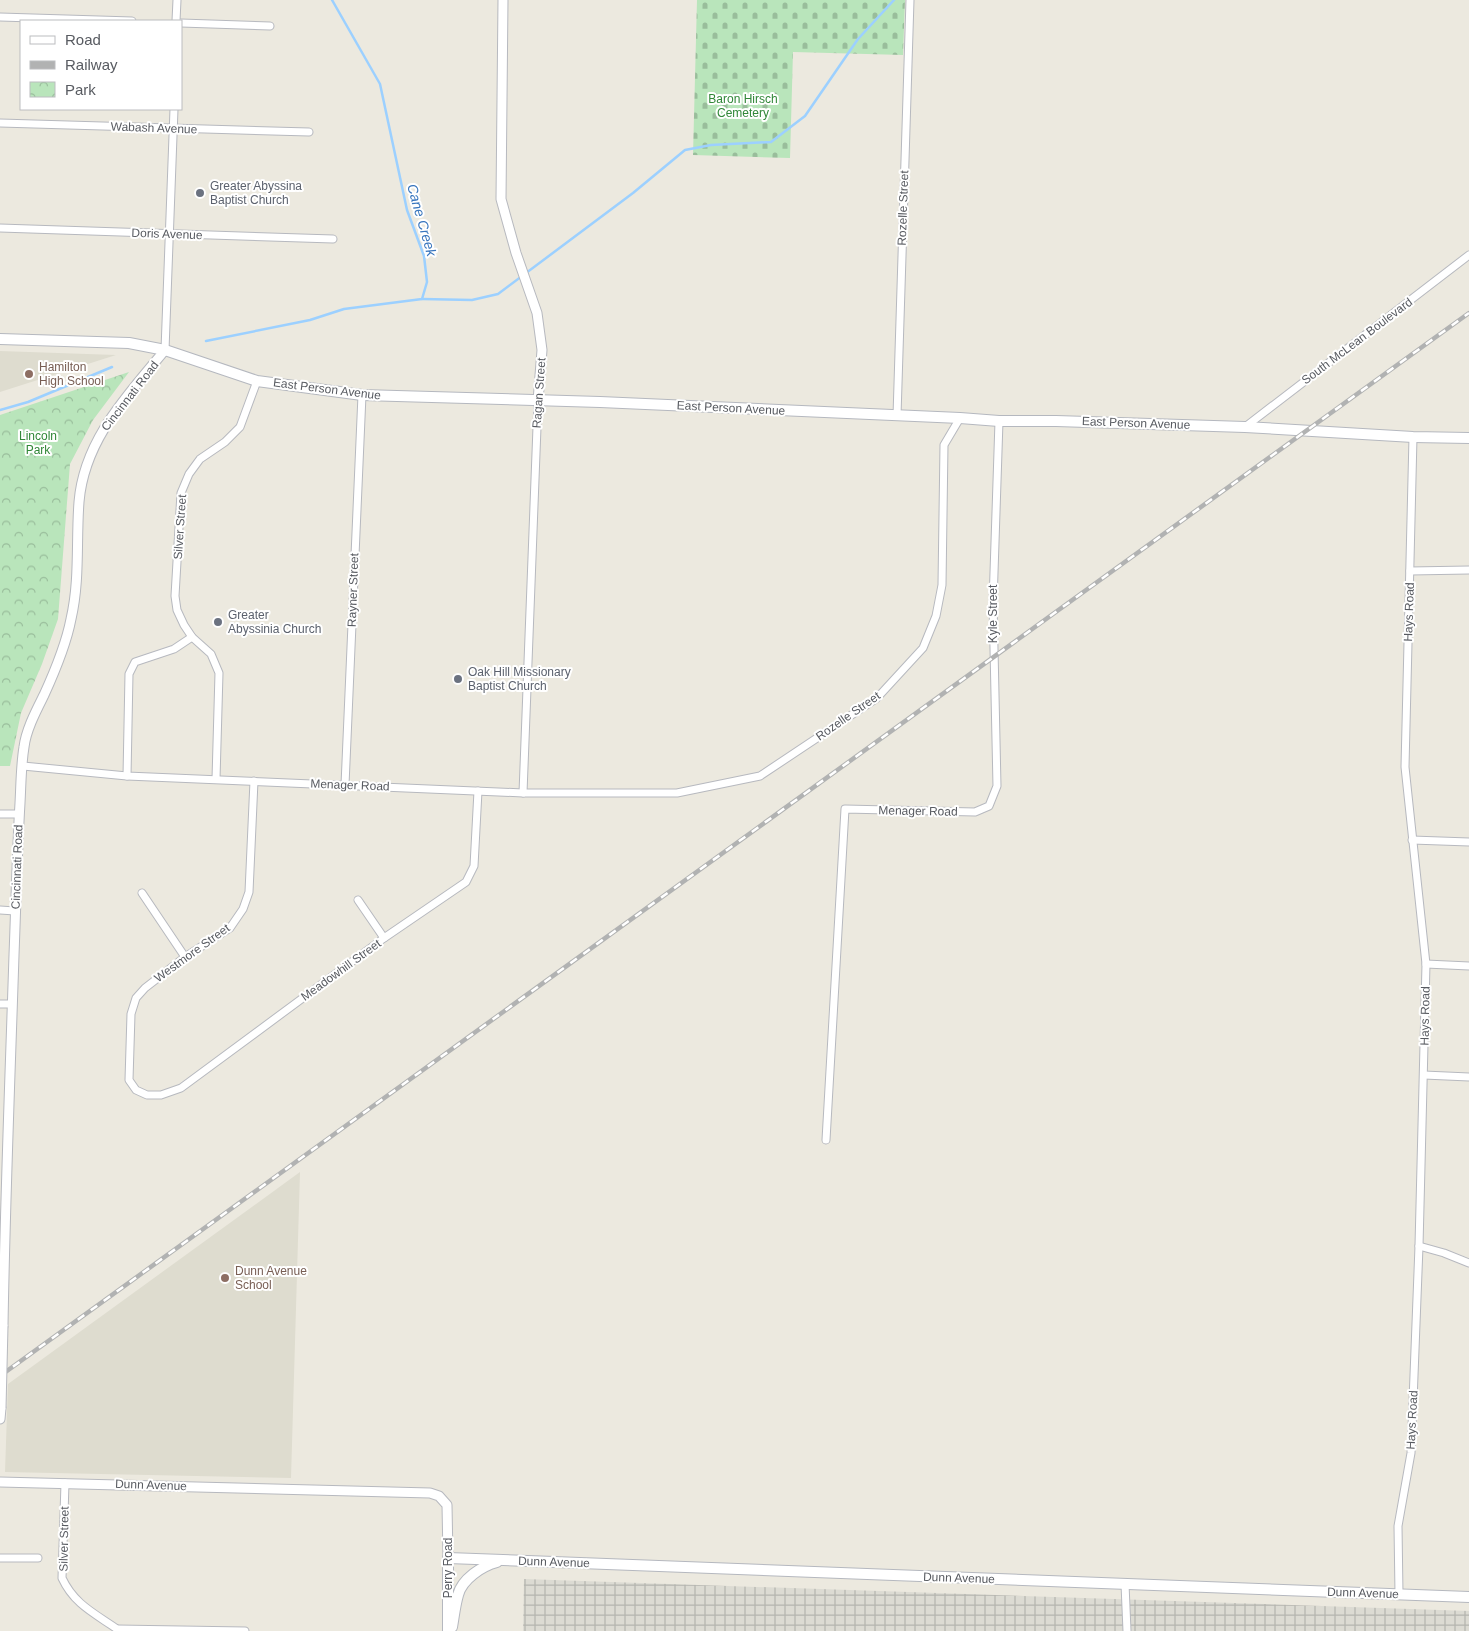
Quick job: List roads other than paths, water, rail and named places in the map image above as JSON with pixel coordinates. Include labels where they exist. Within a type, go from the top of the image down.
[{"type":"main road","name":"East Person Avenue","points":[[0,340],[129,343],[165,350],[257,381],[362,396],[538,402],[600,402],[999,421],[1245,427],[1414,437],[1469,438]]},
{"type":"main road","name":"Dunn Avenue","points":[[448,1558],[1469,1597]]},
{"type":"main road","name":"Perry Road","points":[[448,1558],[449,1631]]},
{"type":"main road","points":[[449,1631],[458,1594],[467,1580],[490,1564],[503,1560]]},
{"type":"street","points":[[176,20],[177,0]]},
{"type":"street","name":"Ragan Street","points":[[503,0],[501,199],[515,249],[537,313],[542,350],[538,402],[523,792]]},
{"type":"street","name":"Rozelle Street","points":[[897,416],[910,0]]},
{"type":"street","points":[[0,17],[99,20]]},
{"type":"street","points":[[182,23],[270,26]]},
{"type":"street","points":[[165,350],[174,110]]},
{"type":"street","name":"Wabash Avenue","points":[[0,122],[309,132]]},
{"type":"street","name":"Doris Avenue","points":[[0,228],[333,239]]},
{"type":"street","name":"South McLean Boulevard","points":[[1245,427],[1469,255]]},
{"type":"street","name":"Cincinnati Road","points":[[0,1419],[4,1194],[10,1098],[19,814],[24,746],[61,652],[72,617],[77,567],[79,500],[89,458],[100,434],[114,412],[165,350]]},
{"type":"street","name":"Silver Street","points":[[216,779],[219,673],[210,654],[192,637],[177,610],[175,596],[181,492],[189,474],[200,459],[225,442],[240,427],[257,381]]},
{"type":"street","name":"Rayner Street","points":[[345,785],[362,396]]},
{"type":"street","name":"Rozelle Street","points":[[677,793],[760,776],[877,698],[923,648],[936,616],[942,585],[944,445],[960,418]]},
{"type":"street","name":"Kyle Street","points":[[989,806],[996,786],[993,603],[999,421]]},
{"type":"street","name":"Hays Road","points":[[1399,1594],[1398,1526],[1411,1453],[1419,1246],[1426,964],[1405,767],[1414,437]]},
{"type":"street","points":[[1410,570],[1469,570]]},
{"type":"street","points":[[127,776],[130,674],[135,662],[174,649],[192,637]]},
{"type":"street","name":"Menager Road","points":[[22,766],[127,776],[345,785],[523,792],[677,793]]},
{"type":"street","name":"Westmore Street","points":[[136,1090],[129,1080],[131,1014],[136,998],[145,988],[185,957],[230,928],[244,909],[249,892],[254,781]]},
{"type":"street","name":"Meadowhill Street","points":[[136,1090],[147,1095],[161,1095],[181,1088],[384,938],[466,882],[474,866],[478,790]]},
{"type":"street","name":"Menager Road","points":[[826,1140],[845,809],[975,812],[989,806]]},
{"type":"street","points":[[0,814],[19,814]]},
{"type":"street","points":[[1412,840],[1469,842]]},
{"type":"street","points":[[142,893],[185,957]]},
{"type":"street","points":[[358,900],[384,938]]},
{"type":"street","points":[[0,910],[15,911]]},
{"type":"street","points":[[1426,964],[1469,966]]},
{"type":"street","points":[[0,1004],[12,1004]]},
{"type":"street","points":[[1424,1075],[1469,1077]]},
{"type":"street","points":[[0,1098],[10,1098]]},
{"type":"street","points":[[1419,1246],[1469,1263]]},
{"type":"street","name":"Dunn Avenue","points":[[0,1482],[65,1482],[430,1494],[439,1496],[447,1505]]},
{"type":"street","name":"Silver Street","points":[[65,1482],[62,1578],[68,1591],[77,1601],[117,1630]]},
{"type":"street","name":"Perry Road","points":[[447,1505],[448,1558]]},
{"type":"street","points":[[0,1558],[38,1558]]},
{"type":"street","points":[[1125,1584],[1128,1631]]},
{"type":"street","points":[[117,1630],[245,1631]]},
{"type":"waterway","name":"Cane Creek","points":[[206,341],[310,320],[344,309],[422,299],[427,282],[424,256],[407,210],[380,84],[332,0]]},
{"type":"waterway","points":[[422,299],[472,300],[498,294],[633,193],[685,150],[711,145],[771,142],[805,116],[858,39],[894,0]]},
{"type":"waterway","name":"Cane Creek","points":[[0,410],[28,402],[112,367]]},
{"type":"railway","points":[[0,1376],[1469,313]]},
{"type":"place","name":"Greater Abyssina Baptist Church","points":[[200,193]]},
{"type":"place","name":"Hamilton High School","points":[[29,374]]},
{"type":"place","name":"Greater Abyssinia Church","points":[[218,622]]},
{"type":"place","name":"Oak Hill Missionary Baptist Church","points":[[458,679]]},
{"type":"place","name":"Dunn Avenue School","points":[[225,1278]]},
{"type":"park label","name":"Baron Hirsch Cemetery","points":[[743,106]]},
{"type":"park label","name":"Lincoln Park","points":[[38,443]]}]
